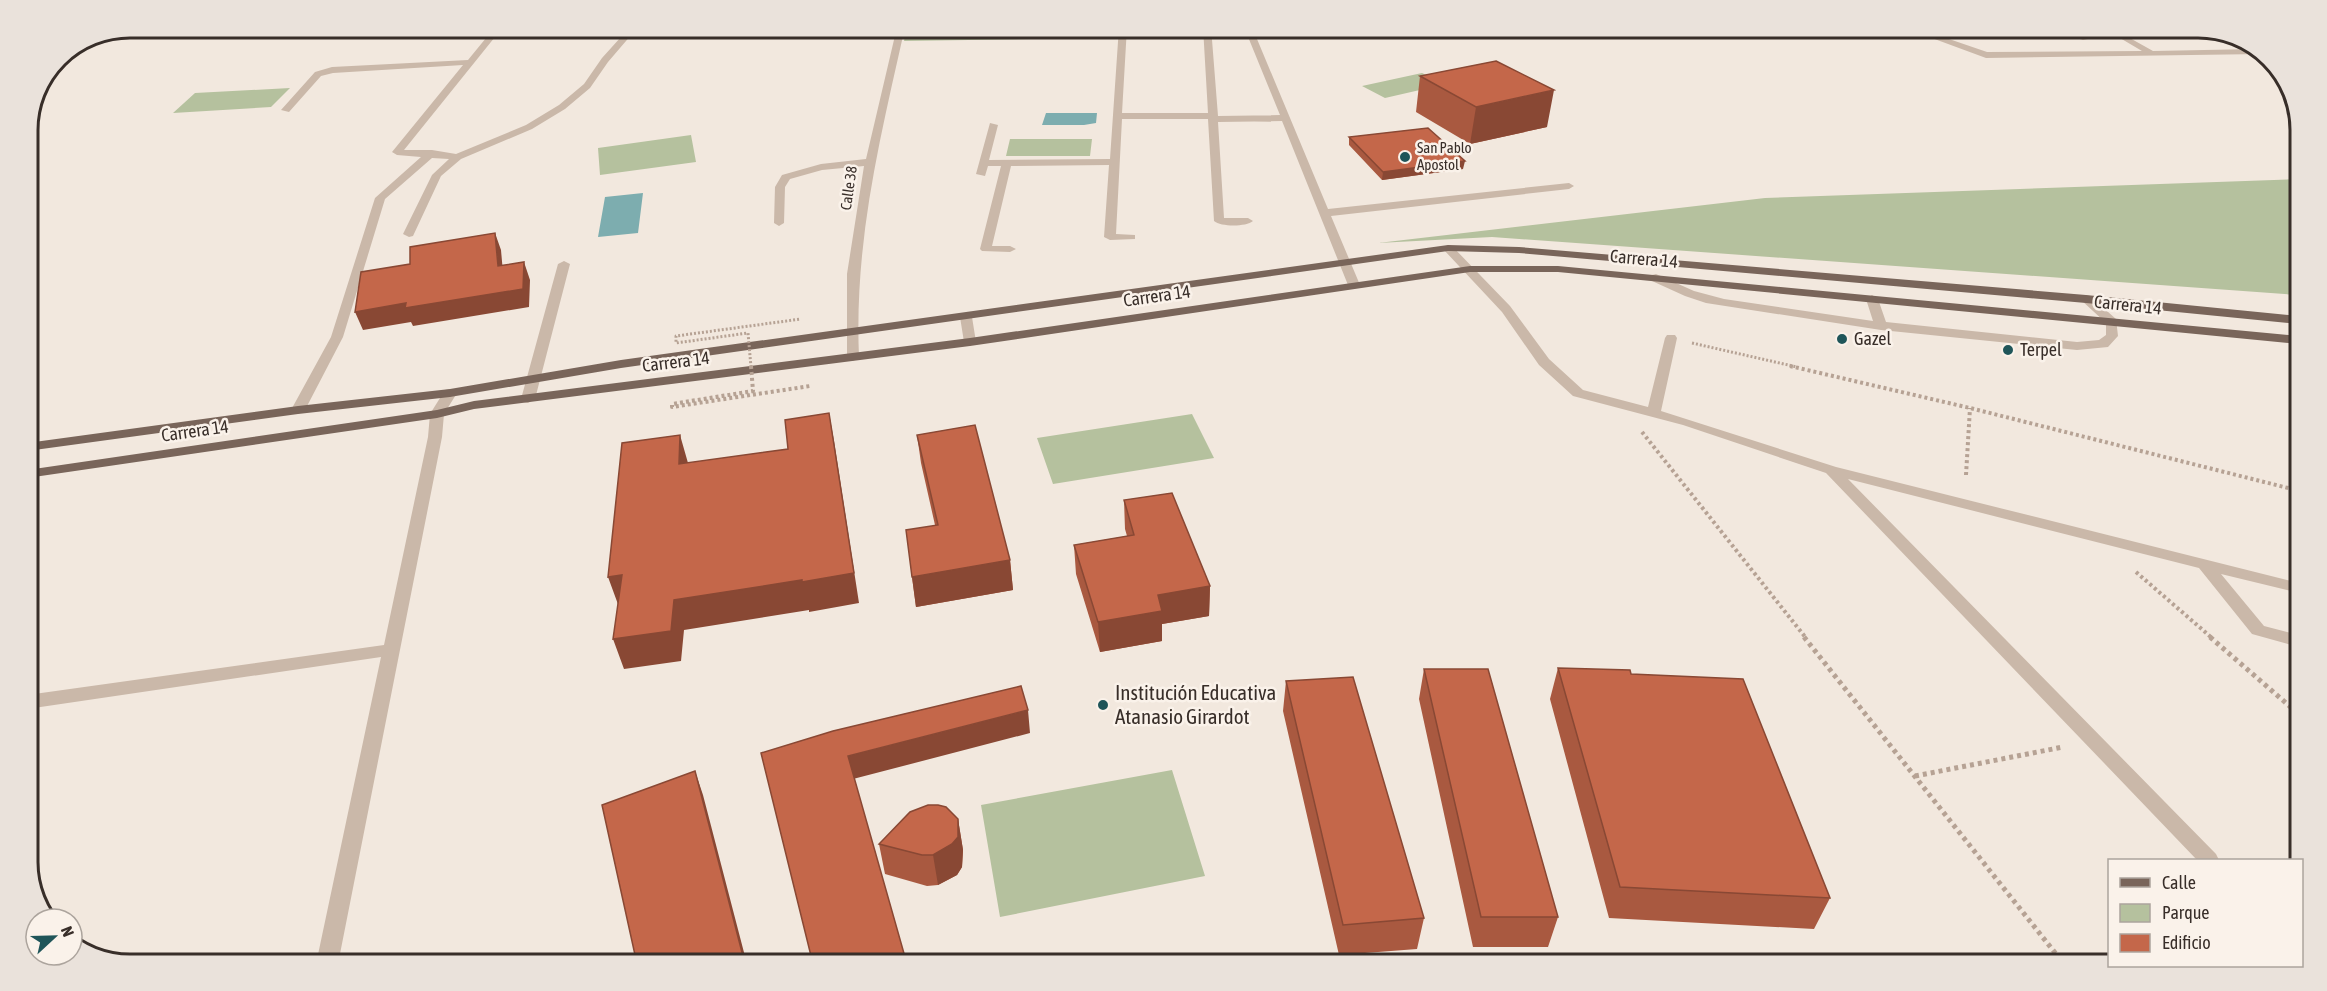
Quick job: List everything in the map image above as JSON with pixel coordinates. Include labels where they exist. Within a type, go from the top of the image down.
[{"type":"main road","name":"Carrera 14","points":[[38,445],[298,410],[450,393],[621,364],[1448,248],[1531,250],[2289,319]]},
{"type":"main road","name":"Carrera 14","points":[[38,472],[437,414],[474,405],[970,342],[1470,269],[1558,269],[2289,339]]},
{"type":"street","points":[[457,157],[432,153],[397,152],[490,38]]},
{"type":"street","points":[[410,234],[437,175],[457,157],[528,127],[562,107],[587,86],[624,38]]},
{"type":"street","name":"Calle 38","points":[[853,357],[850,302],[868,162],[899,38]]},
{"type":"street","points":[[1122,38],[1110,237],[1131,237]]},
{"type":"street","points":[[1208,38],[1219,221],[1248,221]]},
{"type":"street","points":[[1253,38],[1354,285]]},
{"type":"street","points":[[1937,38],[1986,55],[2247,52]]},
{"type":"street","points":[[2124,38],[2151,52]]},
{"type":"street","points":[[286,110],[318,74],[332,70],[471,62]]},
{"type":"street","points":[[1117,116],[1285,116]]},
{"type":"street","points":[[981,174],[993,125]]},
{"type":"street","points":[[298,410],[337,338],[380,198],[432,153]]},
{"type":"street","points":[[779,223],[780,187],[786,177],[821,167],[868,162]]},
{"type":"street","points":[[984,162],[1114,162]]},
{"type":"street","points":[[1007,162],[986,249],[1010,249]]},
{"type":"street","points":[[1326,213],[1569,186]]},
{"type":"street","points":[[1448,248],[1506,309],[1544,362],[1578,393],[1688,422],[1831,470],[2290,586]]},
{"type":"street","points":[[528,399],[564,264]]},
{"type":"street","points":[[1656,278],[1674,290],[1703,300],[1881,327],[2077,346],[2103,344],[2112,336],[2112,322],[2086,299]]},
{"type":"street","points":[[1872,299],[1881,327]]},
{"type":"street","points":[[966,316],[970,342]]},
{"type":"street","points":[[1654,413],[1671,338]]},
{"type":"street","points":[[329,953],[435,437],[437,414],[450,393]]},
{"type":"street","points":[[1831,470],[2207,859]]},
{"type":"street","points":[[2204,564],[2258,630],[2290,639]]},
{"type":"street","points":[[38,700],[390,650]]},
{"type":"path","points":[[801,319],[676,336],[676,343],[748,333],[753,391],[672,404],[672,407],[810,386]]},
{"type":"path","points":[[1671,338],[1970,408],[2289,488]]},
{"type":"path","points":[[1966,475],[1970,408]]},
{"type":"path","points":[[1639,429],[2055,953]]},
{"type":"path","points":[[2133,569],[2290,706]]},
{"type":"path","points":[[1914,776],[2094,741]]},
{"type":"green space","points":[[905,38],[1032,38],[1032,39],[904,41]]},
{"type":"green space","points":[[1422,73],[1446,84],[1385,98],[1362,86]]},
{"type":"green space","points":[[290,88],[271,107],[173,113],[195,93]]},
{"type":"green space","points":[[691,135],[696,162],[600,175],[598,148]]},
{"type":"green space","points":[[1010,139],[1092,139],[1090,156],[1006,156]]},
{"type":"green space","points":[[2289,179],[2289,294],[1492,237],[1378,243],[1765,198]]},
{"type":"green space","points":[[1192,414],[1214,458],[1053,484],[1037,438]]},
{"type":"green space","points":[[1172,770],[1205,876],[1000,917],[981,805]]},
{"type":"water","points":[[1046,113],[1097,113],[1096,123],[1042,125]]},
{"type":"water","points":[[643,193],[638,233],[598,237],[605,197]]},
{"type":"building","points":[[1496,61],[1554,90],[1476,107],[1420,76]]},
{"type":"building","name":"San Pablo Apostol","points":[[1428,128],[1465,161],[1383,172],[1349,137]]},
{"type":"building","points":[[495,233],[498,266],[524,262],[523,289],[405,308],[406,303],[355,312],[361,272],[410,264],[410,247]]},
{"type":"building","points":[[829,413],[854,573],[674,600],[671,631],[613,639],[622,575],[608,577],[622,443],[680,435],[679,464],[788,449],[785,420]]},
{"type":"building","points":[[975,425],[1010,560],[912,577],[906,530],[938,525],[917,435]]},
{"type":"building","points":[[1172,493],[1210,586],[1158,595],[1162,611],[1098,622],[1074,545],[1134,535],[1124,500]]},
{"type":"building","points":[[1558,668],[1630,670],[1631,674],[1743,679],[1830,898],[1620,887]]},
{"type":"building","points":[[1424,669],[1488,669],[1558,917],[1481,917]]},
{"type":"building","points":[[1353,677],[1424,918],[1343,925],[1286,681]]},
{"type":"building","points":[[1021,686],[1028,710],[848,756],[904,953],[810,953],[761,753],[833,731]]},
{"type":"building","points":[[695,771],[742,953],[635,953],[602,805]]},
{"type":"building","points":[[928,805],[946,807],[958,819],[958,837],[952,844],[933,855],[922,855],[879,844],[910,812]]},
{"type":"place","name":"San Pablo Apostol","points":[[1405,157]]},
{"type":"place","name":"Gazel","points":[[1842,339]]},
{"type":"place","name":"Terpel","points":[[2008,350]]},
{"type":"place","name":"Institución Educativa Atanasio Girardot","points":[[1103,705]]}]
